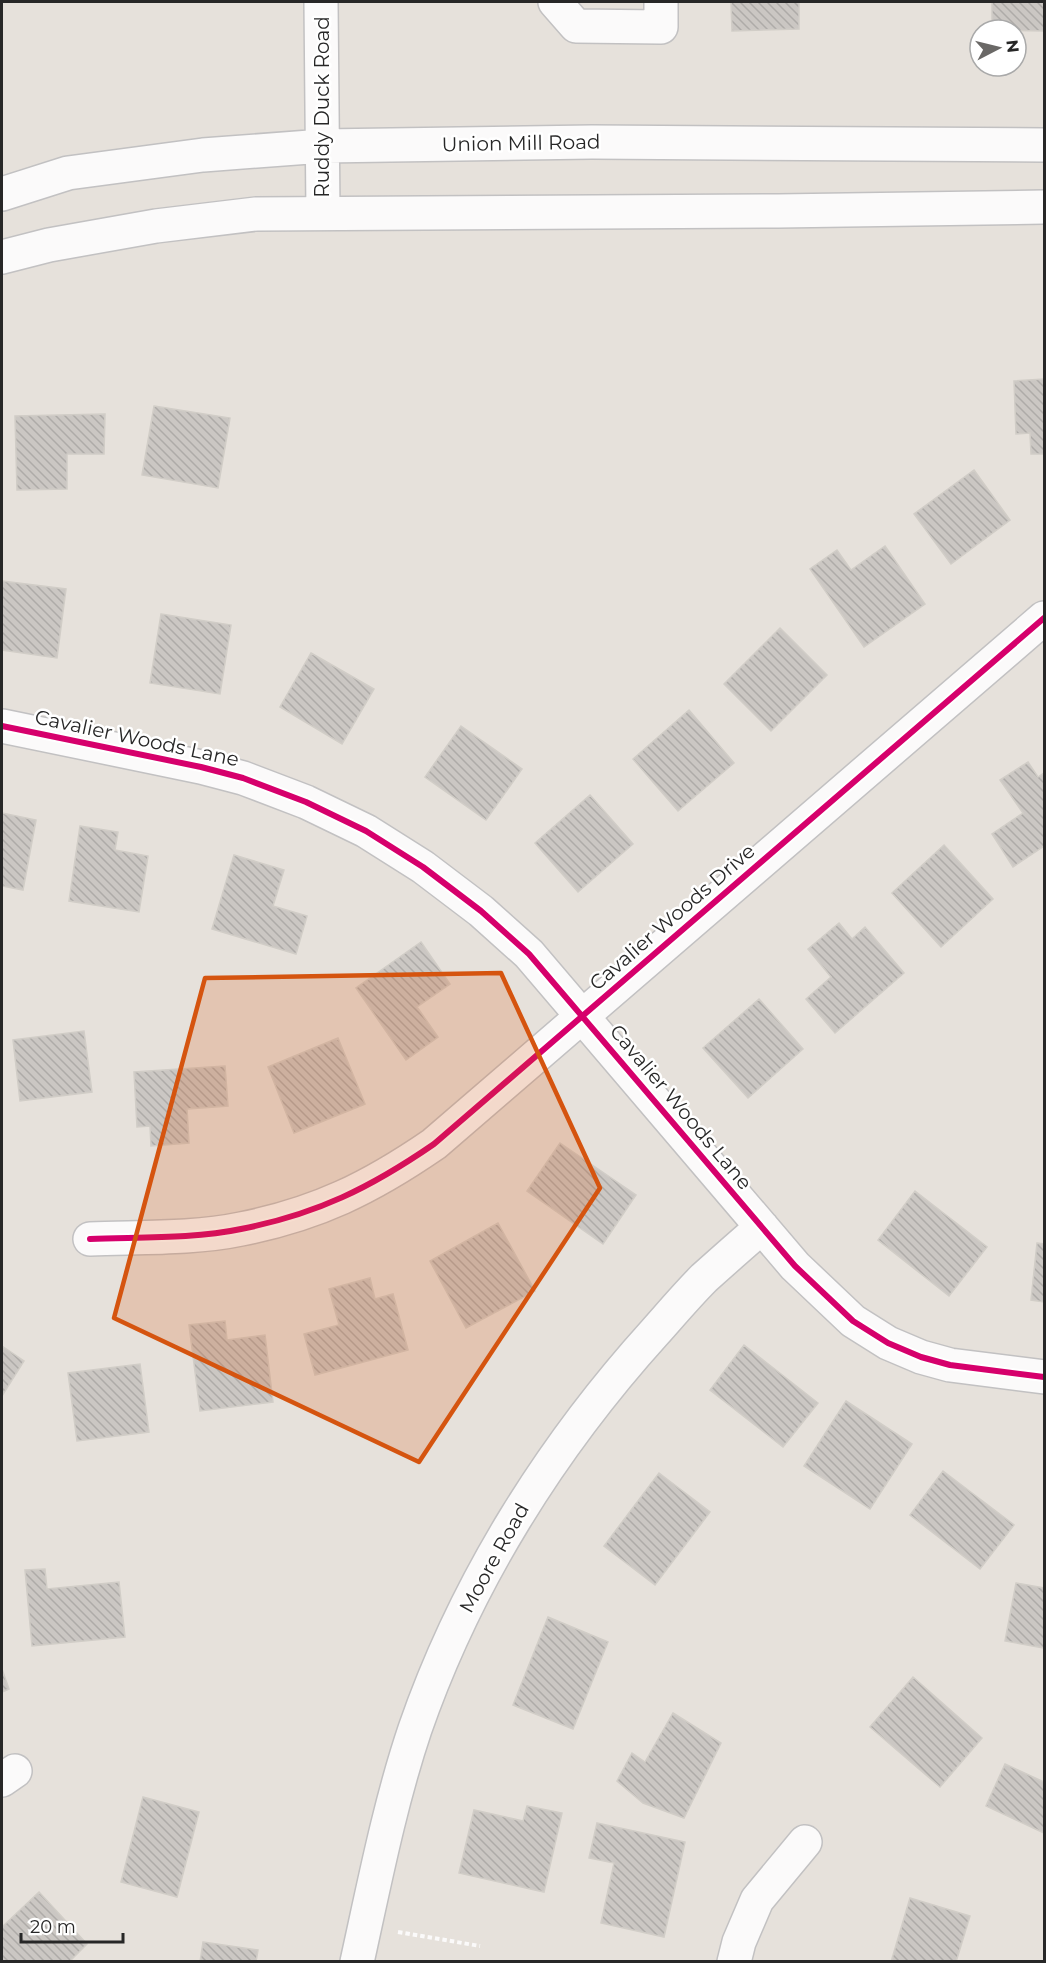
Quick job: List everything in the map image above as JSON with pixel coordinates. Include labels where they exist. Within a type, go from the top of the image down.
[{"type":"street","name":"Ruddy Duck Road","points":[[321,2],[324,146],[322,213]]},
{"type":"street","points":[[555,2],[576,26],[661,27],[660,2]]},
{"type":"street","name":"Union Mill Road","points":[[2,194],[68,173],[203,155],[324,146],[592,142],[1044,145]]},
{"type":"street","points":[[2,257],[49,245],[156,226],[256,214],[1044,207]]},
{"type":"street","name":"Cavalier Woods Drive","points":[[90,1239],[207,1234],[240,1230],[297,1216],[347,1197],[394,1171],[434,1144],[1044,618]]},
{"type":"street","name":"Cavalier Woods Lane","points":[[2,726],[201,767],[243,778],[306,802],[366,831],[423,867],[481,911],[529,954],[795,1266],[853,1321],[888,1343],[921,1357],[950,1365],[1044,1377]]},
{"type":"street","name":"Moore Road","points":[[357,1962],[385,1836],[415,1729],[454,1631],[514,1518],[583,1419],[632,1358],[703,1279],[762,1227]]},
{"type":"street","points":[[734,1962],[757,1900],[805,1842]]},
{"type":"path","points":[[366,1924],[480,1946]]},
{"type":"highlighted area","points":[[501,973],[600,1188],[419,1462],[114,1318],[205,978]]},
{"type":"building","points":[[731,2],[799,2],[799,29],[732,31]]},
{"type":"building","points":[[992,2],[1044,2],[1044,31],[1028,31],[1028,18],[992,18]]},
{"type":"building","points":[[1044,379],[1044,454],[1031,454],[1030,433],[1016,434],[1014,381]]},
{"type":"building","points":[[154,406],[230,418],[218,488],[142,475]]},
{"type":"building","points":[[105,414],[104,454],[67,454],[67,489],[17,490],[15,416]]},
{"type":"building","points":[[974,470],[1010,520],[951,564],[914,514]]},
{"type":"building","points":[[885,546],[925,604],[864,647],[810,569],[837,550],[851,570]]},
{"type":"building","points":[[2,581],[66,589],[57,658],[2,650]]},
{"type":"building","points":[[161,614],[231,625],[220,694],[150,683]]},
{"type":"building","points":[[780,628],[827,675],[771,731],[724,684]]},
{"type":"building","points":[[311,653],[374,689],[342,744],[280,707]]},
{"type":"building","points":[[689,710],[734,763],[678,811],[633,759]]},
{"type":"building","points":[[461,726],[522,769],[486,820],[425,777]]},
{"type":"building","points":[[1028,762],[1038,777],[1044,773],[1044,846],[1013,867],[992,834],[1023,813],[1000,780]]},
{"type":"building","points":[[590,795],[633,844],[578,892],[535,843]]},
{"type":"building","points":[[2,813],[36,820],[23,890],[2,886]]},
{"type":"building","points":[[80,826],[118,832],[115,850],[148,856],[139,912],[69,901]]},
{"type":"building","points":[[944,845],[993,899],[941,947],[892,893]]},
{"type":"building","points":[[234,855],[284,870],[273,906],[307,916],[296,954],[212,929]]},
{"type":"building","points":[[839,923],[852,939],[865,927],[904,973],[835,1033],[806,999],[831,977],[808,949]]},
{"type":"building","points":[[421,942],[450,984],[417,1007],[438,1037],[406,1060],[356,988]]},
{"type":"building","points":[[759,999],[803,1049],[748,1098],[703,1048]]},
{"type":"building","points":[[84,1031],[92,1092],[20,1101],[13,1040]]},
{"type":"building","points":[[338,1038],[365,1104],[294,1133],[268,1067]]},
{"type":"building","points":[[225,1066],[228,1106],[187,1109],[189,1143],[151,1146],[150,1126],[137,1127],[134,1072]]},
{"type":"building","points":[[560,1143],[636,1195],[603,1244],[527,1191]]},
{"type":"building","points":[[915,1191],[987,1247],[949,1296],[878,1240]]},
{"type":"building","points":[[498,1223],[535,1291],[466,1328],[430,1261]]},
{"type":"building","points":[[1037,1243],[1044,1244],[1044,1302],[1031,1300]]},
{"type":"building","points":[[370,1278],[375,1299],[393,1294],[408,1350],[315,1375],[304,1334],[339,1325],[329,1289]]},
{"type":"building","points":[[225,1321],[227,1340],[265,1335],[273,1402],[200,1411],[189,1325]]},
{"type":"building","points":[[744,1345],[818,1403],[783,1447],[710,1390]]},
{"type":"building","points":[[2,1346],[24,1361],[2,1396]]},
{"type":"building","points":[[140,1364],[149,1432],[77,1441],[68,1373]]},
{"type":"building","points":[[846,1401],[912,1444],[870,1509],[804,1466]]},
{"type":"building","points":[[943,1471],[1014,1525],[980,1569],[910,1515]]},
{"type":"building","points":[[659,1473],[710,1512],[655,1585],[604,1546]]},
{"type":"building","points":[[45,1569],[47,1589],[119,1582],[125,1637],[32,1646],[25,1570]]},
{"type":"building","points":[[1016,1583],[1044,1588],[1044,1648],[1005,1641]]},
{"type":"building","points":[[548,1617],[608,1642],[573,1729],[513,1705]]},
{"type":"building","points":[[2,1669],[9,1689],[2,1692]]},
{"type":"building","points":[[913,1677],[982,1738],[940,1787],[870,1727]]},
{"type":"building","points":[[673,1713],[721,1743],[684,1818],[643,1803],[617,1781],[632,1753],[645,1762]]},
{"type":"building","points":[[1005,1764],[1044,1782],[1044,1833],[986,1806]]},
{"type":"building","points":[[143,1797],[199,1812],[177,1897],[121,1882]]},
{"type":"building","points":[[527,1806],[562,1813],[544,1892],[459,1873],[474,1810],[523,1821]]},
{"type":"building","points":[[597,1823],[685,1842],[664,1937],[601,1923],[614,1863],[589,1858]]},
{"type":"building","points":[[39,1892],[87,1944],[69,1962],[2,1962],[2,1927]]},
{"type":"building","points":[[910,1898],[970,1916],[956,1962],[891,1962]]},
{"type":"building","points":[[203,1942],[258,1950],[256,1962],[200,1962]]},
{"type":"cycle path","points":[[90,1239],[204,1234],[268,1223],[294,1216],[342,1197],[410,1160],[434,1144],[1044,618]]},
{"type":"cycle path","points":[[2,726],[201,767],[243,778],[306,802],[366,831],[423,867],[481,911],[529,954],[795,1266],[853,1321],[888,1343],[921,1357],[950,1365],[1044,1377]]}]
